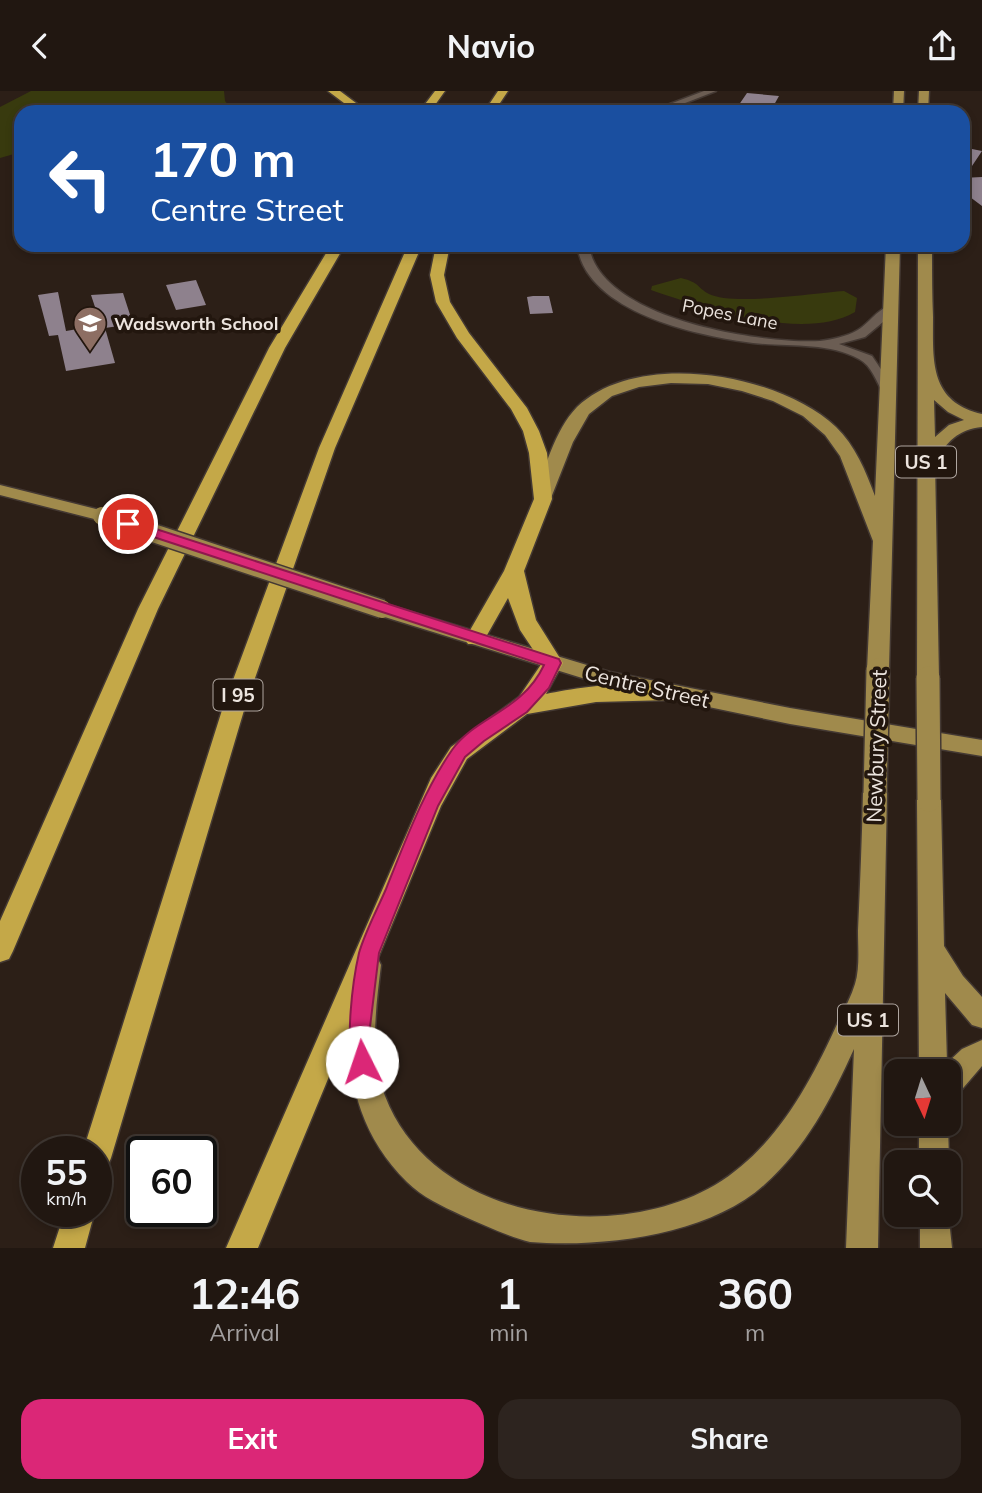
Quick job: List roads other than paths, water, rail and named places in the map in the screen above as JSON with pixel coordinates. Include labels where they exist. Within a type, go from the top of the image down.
[{"type":"highway","points":[[333,91],[353,105]]},
{"type":"highway","points":[[429,105],[440,91]]},
{"type":"highway","points":[[322,270],[328,252]]},
{"type":"highway","points":[[0,951],[148,609],[277,348],[334,252]]},
{"type":"highway","name":"I 95","points":[[103,1136],[239,694],[327,448],[412,252]]},
{"type":"highway","points":[[442,252],[437,275],[443,302],[462,335],[519,408],[531,431],[538,453],[543,499],[514,571],[475,639]]},
{"type":"highway","points":[[242,1248],[429,806],[446,773],[459,753],[521,708],[544,684],[553,663],[526,625],[517,601],[514,571]]},
{"type":"highway","points":[[521,708],[558,697],[586,693],[670,693]]},
{"type":"highway","points":[[69,1248],[75,1227]]},
{"type":"main road","name":"Newbury Street","points":[[862,1248],[893,252]]},
{"type":"main road","name":"US 1","points":[[925,252],[933,1059]]},
{"type":"main road","points":[[925,366],[932,386],[945,405],[964,415],[982,420]]},
{"type":"main road","points":[[543,499],[573,425],[595,401],[624,386],[645,381],[720,381],[774,396],[797,407],[830,430],[843,447],[854,470],[883,542]]},
{"type":"main road","points":[[926,463],[943,435],[963,424],[982,420]]},
{"type":"main road","name":"Centre Street","points":[[0,490],[102,516],[475,639],[608,679],[670,693],[982,748]]},
{"type":"main road","points":[[931,948],[954,984],[982,1016]]},
{"type":"main road","points":[[369,953],[360,1027],[362,1062],[371,1095],[387,1130],[419,1172],[449,1194],[533,1227],[586,1231],[630,1230],[686,1213],[726,1195],[753,1174],[782,1146],[822,1086],[869,983]]},
{"type":"main road","points":[[961,1068],[975,1054],[982,1053]]},
{"type":"main road","points":[[935,1227],[936,1248]]},
{"type":"street","points":[[673,105],[712,91]]},
{"type":"street","name":"Popes Lane","points":[[584,252],[585,258],[606,286],[621,298],[656,315],[695,328],[743,338],[821,345],[860,354],[870,360],[888,390]]},
{"type":"street","name":"Popes Lane","points":[[821,345],[860,334],[891,309]]},
{"type":"place","name":"Wadsworth School","points":[[90,353]]}]
